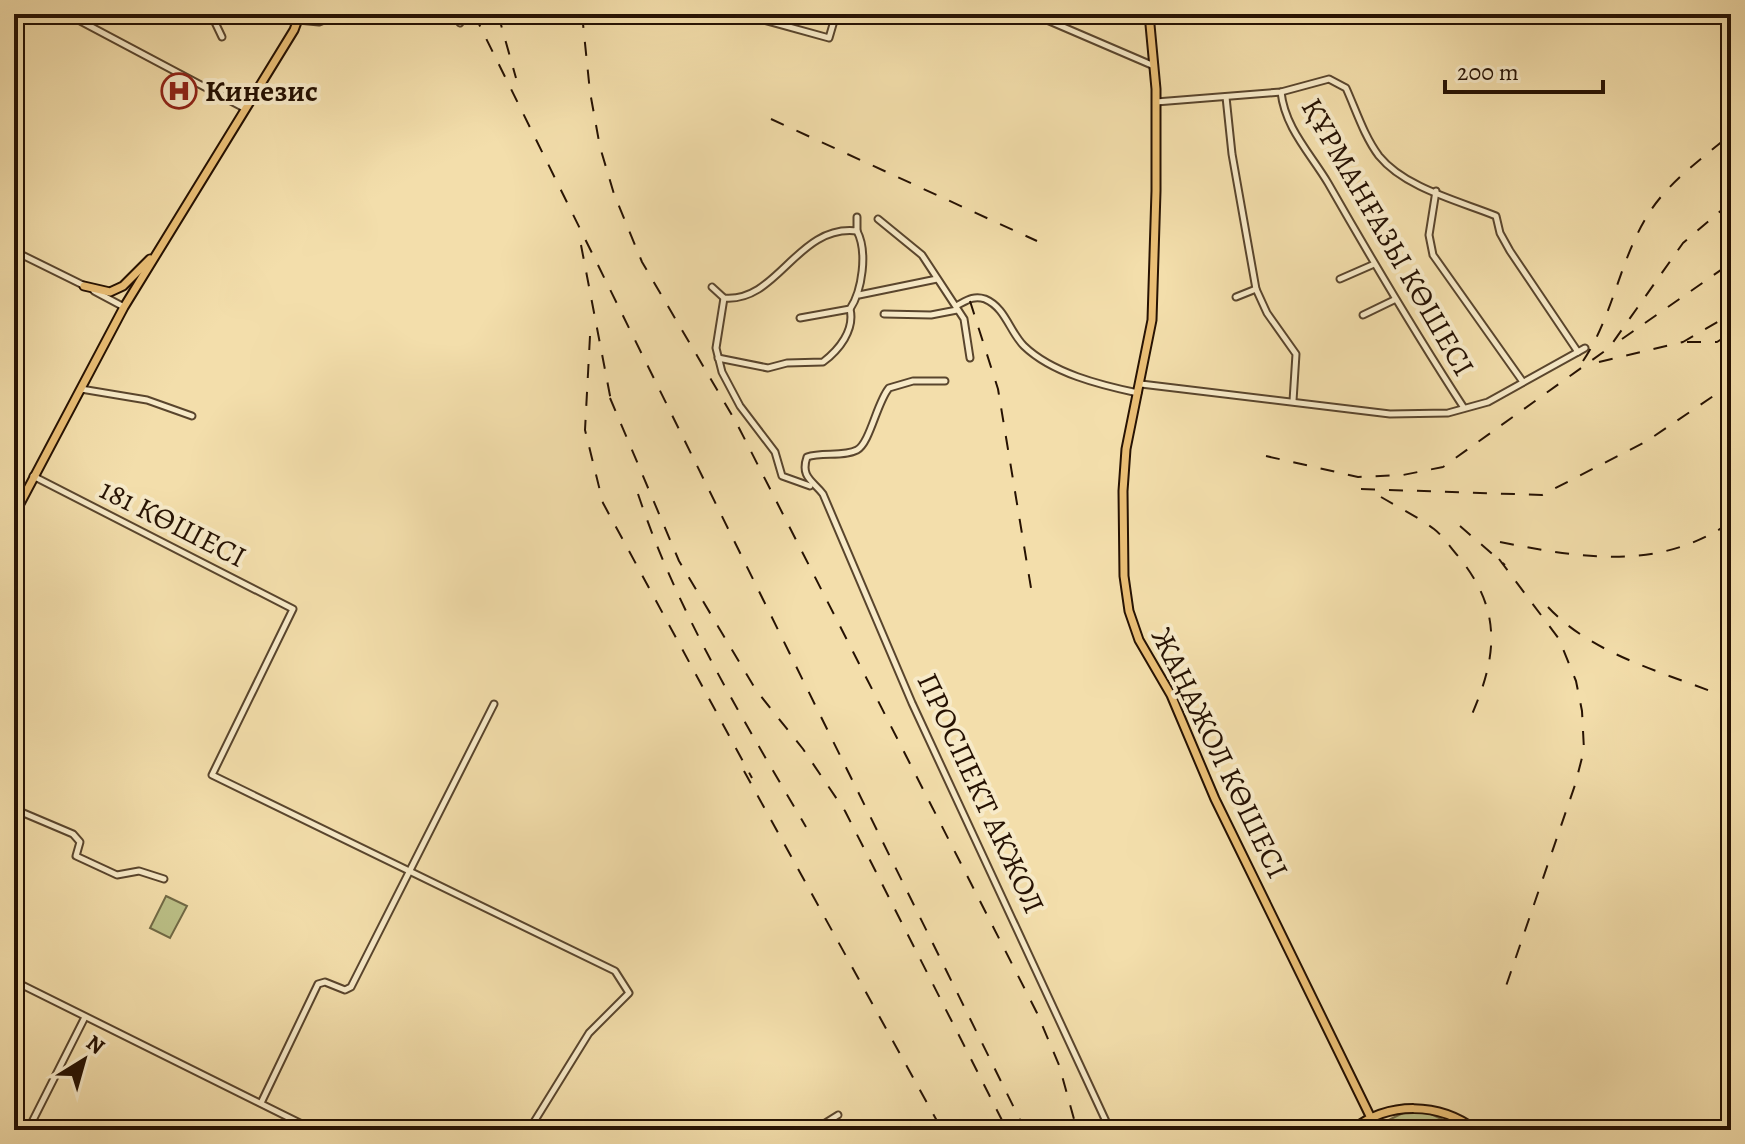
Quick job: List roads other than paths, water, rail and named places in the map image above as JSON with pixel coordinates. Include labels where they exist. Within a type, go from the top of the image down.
[{"type":"main road","name":"ЖАҢАЖОЛ КӨШЕСІ","points":[[1149,14],[1156,102],[1152,313],[1126,449],[1123,491],[1124,576],[1133,626],[1171,695],[1215,799],[1371,1118]]},
{"type":"main road","points":[[14,515],[124,307],[299,17]]},
{"type":"main road","points":[[84,286],[103,292],[116,290],[160,249]]},
{"type":"main road","points":[[1352,1130],[1396,1108],[1447,1114],[1476,1130]]},
{"type":"street","points":[[67,14],[246,109]]},
{"type":"street","points":[[211,14],[222,37]]},
{"type":"street","points":[[299,17],[319,22],[339,14]]},
{"type":"street","points":[[455,14],[460,23]]},
{"type":"street","points":[[742,14],[829,38],[836,14]]},
{"type":"street","points":[[1033,14],[1155,66]]},
{"type":"street","points":[[1281,92],[1329,79],[1339,82],[1346,88],[1371,143],[1386,163],[1436,191],[1496,216],[1510,251],[1578,352]]},
{"type":"street","name":"ҚҰРМАНҒАЗЫ КӨШЕСІ","points":[[1156,102],[1281,92],[1288,122],[1315,161],[1372,265],[1464,409]]},
{"type":"street","points":[[1226,97],[1232,154],[1256,289],[1267,313],[1296,354],[1293,401]]},
{"type":"street","points":[[1436,191],[1429,235],[1433,255],[1523,382]]},
{"type":"street","points":[[718,358],[768,368],[787,363],[823,362],[844,340],[851,321],[850,309],[859,295],[861,256],[857,217]]},
{"type":"street","points":[[878,219],[907,239],[922,255],[964,319],[970,358]]},
{"type":"street","points":[[712,287],[724,298],[740,299],[773,280],[799,250],[814,242],[857,231]]},
{"type":"street","points":[[14,251],[124,307]]},
{"type":"street","points":[[1340,279],[1372,265]]},
{"type":"street","points":[[859,295],[937,279]]},
{"type":"street","points":[[1236,297],[1256,289]]},
{"type":"street","points":[[724,298],[716,348],[718,358],[740,406],[775,452],[782,476],[809,484],[807,457],[854,451],[861,446],[878,403],[889,388],[913,381],[945,381]]},
{"type":"street","points":[[884,314],[931,315],[956,308],[972,298],[984,299],[1001,310],[1026,347],[1044,360],[1097,382],[1390,414],[1448,413],[1488,402],[1585,348]]},
{"type":"street","points":[[1363,315],[1394,300]]},
{"type":"street","points":[[800,318],[850,309]]},
{"type":"street","points":[[80,389],[147,400],[192,416]]},
{"type":"street","name":"181 КӨШЕСІ","points":[[33,476],[293,609],[212,775],[409,872]]},
{"type":"street","name":"ПРОСПЕКТ АКЖОЛ","points":[[809,484],[823,494],[912,703],[1110,1130]]},
{"type":"street","points":[[261,1103],[318,984],[325,982],[345,990],[351,987],[494,704]]},
{"type":"street","points":[[14,809],[73,834],[80,842],[76,856],[117,875],[139,871],[164,879]]},
{"type":"street","points":[[409,872],[610,967],[629,993],[589,1033],[529,1130]]},
{"type":"street","points":[[14,981],[314,1130]]},
{"type":"street","points":[[28,1130],[85,1017]]},
{"type":"street","points":[[814,1130],[838,1115]]},
{"type":"railway","points":[[474,14],[1025,1130]]},
{"type":"railway","points":[[498,14],[516,78]]},
{"type":"railway","points":[[582,14],[590,92],[600,147],[614,194],[642,262],[736,422],[1037,1013],[1059,1065],[1077,1130]]},
{"type":"railway","points":[[771,119],[1037,241]]},
{"type":"railway","points":[[1583,361],[1594,343],[1640,228],[1651,210],[1678,179],[1731,134]]},
{"type":"railway","points":[[1266,456],[1358,477],[1403,475],[1443,467],[1609,348],[1683,243],[1731,202]]},
{"type":"railway","points":[[581,245],[612,406]]},
{"type":"railway","points":[[1622,339],[1731,263]]},
{"type":"railway","points":[[970,301],[998,389],[1032,594]]},
{"type":"railway","points":[[1599,362],[1683,342],[1731,314]]},
{"type":"railway","points":[[1687,342],[1717,342],[1731,333]]},
{"type":"railway","points":[[590,336],[585,430],[603,503],[752,778]]},
{"type":"railway","points":[[1361,489],[1542,495],[1647,441],[1731,384]]},
{"type":"railway","points":[[610,398],[679,561],[756,690],[803,749],[845,811],[1007,1130]]},
{"type":"railway","points":[[638,494],[692,624],[806,827]]},
{"type":"railway","points":[[1381,497],[1437,532],[1473,577],[1483,597],[1489,616],[1490,656],[1486,677],[1469,721]]},
{"type":"railway","points":[[1500,542],[1589,556],[1647,555],[1703,538],[1731,522]]},
{"type":"railway","points":[[1460,526],[1505,565]]},
{"type":"railway","points":[[1499,559],[1559,639],[1576,681],[1582,711],[1584,750],[1575,785],[1505,989]]},
{"type":"railway","points":[[1548,607],[1587,639],[1610,651],[1731,699]]},
{"type":"railway","points":[[744,771],[942,1130]]},
{"type":"place","name":"Кинезис","points":[[179,91]]}]
